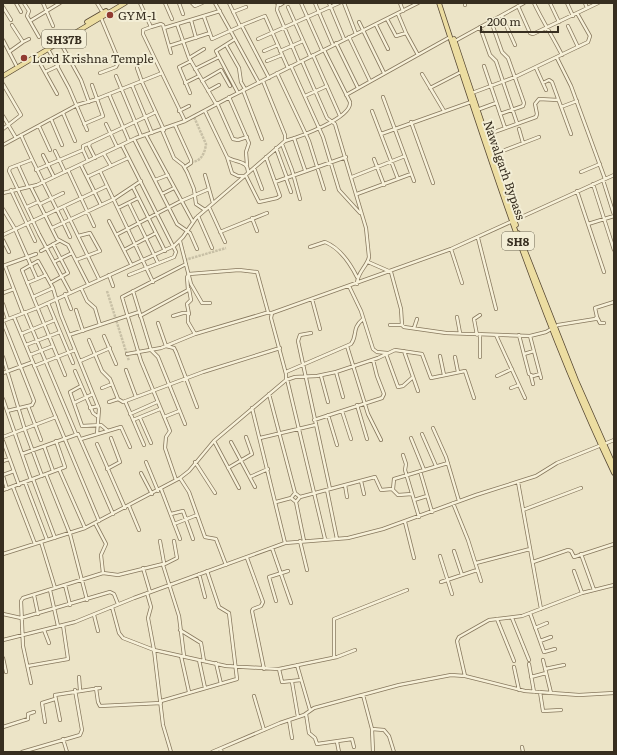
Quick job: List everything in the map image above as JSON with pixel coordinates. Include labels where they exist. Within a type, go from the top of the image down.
[{"type":"main road","points":[[3,74],[120,3]]},
{"type":"main road","name":"SH37B","points":[[3,74],[125,3]]},
{"type":"main road","name":"Nawalgarh Bypass","points":[[441,3],[461,72],[513,221],[554,327],[614,473]]},
{"type":"main road","name":"Nawalgarh Bypass","points":[[441,3],[513,221]]},
{"type":"main road","name":"Nawalgarh Bypass","points":[[602,444],[614,466]]},
{"type":"street","points":[[6,3],[3,6],[11,20]]},
{"type":"street","points":[[16,3],[20,12]]},
{"type":"street","points":[[24,3],[29,11],[26,14],[39,37]]},
{"type":"street","points":[[43,3],[53,26]]},
{"type":"street","points":[[30,21],[60,3]]},
{"type":"street","points":[[97,3],[103,13]]},
{"type":"street","points":[[140,3],[151,27]]},
{"type":"street","points":[[165,3],[172,19]]},
{"type":"street","points":[[179,3],[183,14]]},
{"type":"street","points":[[192,3],[195,6],[202,3]]},
{"type":"street","points":[[215,3],[258,83]]},
{"type":"street","points":[[229,3],[238,24],[241,26],[269,78]]},
{"type":"street","points":[[283,3],[277,4],[277,10],[292,46],[328,118],[333,121],[357,194],[360,213],[367,234],[368,262],[357,277]]},
{"type":"street","points":[[7,411],[34,404],[34,402],[3,322],[174,246],[188,231],[198,216],[276,148],[285,141],[305,134],[333,121],[347,112],[351,107],[301,3]]},
{"type":"street","points":[[315,3],[358,88]]},
{"type":"street","points":[[328,3],[344,40]]},
{"type":"street","points":[[258,39],[339,3]]},
{"type":"street","points":[[344,3],[356,34]]},
{"type":"street","points":[[400,3],[403,11]]},
{"type":"street","points":[[3,193],[29,187],[82,165],[129,141],[185,121],[300,61],[376,25],[418,3]]},
{"type":"street","points":[[454,41],[524,3]]},
{"type":"street","points":[[534,3],[546,28],[552,35],[562,55]]},
{"type":"street","points":[[550,3],[559,22]]},
{"type":"street","points":[[567,3],[573,16]]},
{"type":"street","points":[[585,3],[587,8]]},
{"type":"street","points":[[518,6],[530,33],[533,34],[598,3]]},
{"type":"street","points":[[233,12],[246,7]]},
{"type":"street","points":[[288,7],[340,116]]},
{"type":"street","points":[[164,28],[220,11]]},
{"type":"street","points":[[471,93],[536,68],[588,42],[591,38],[577,13]]},
{"type":"street","points":[[398,14],[418,55]]},
{"type":"street","points":[[204,17],[212,39],[265,16],[288,68]]},
{"type":"street","points":[[502,16],[515,45]]},
{"type":"street","points":[[100,18],[118,63],[116,67],[100,74]]},
{"type":"street","points":[[387,19],[395,35],[406,33]]},
{"type":"street","points":[[191,20],[196,38]]},
{"type":"street","points":[[359,22],[384,73]]},
{"type":"street","points":[[491,22],[502,52],[508,58],[524,105],[500,114]]},
{"type":"street","points":[[171,53],[164,28],[161,24],[143,30],[143,34],[185,121]]},
{"type":"street","points":[[177,24],[190,59],[217,104],[234,139],[238,140],[247,137]]},
{"type":"street","points":[[12,25],[23,42]]},
{"type":"street","points":[[376,25],[388,49]]},
{"type":"street","points":[[568,26],[578,47]]},
{"type":"street","points":[[480,27],[490,55],[496,61],[517,123]]},
{"type":"street","points":[[169,46],[210,33]]},
{"type":"street","points":[[349,37],[370,81]]},
{"type":"street","points":[[346,95],[450,37]]},
{"type":"street","points":[[9,52],[29,39]]},
{"type":"street","points":[[235,39],[216,51],[238,93]]},
{"type":"street","points":[[3,40],[16,65]]},
{"type":"street","points":[[280,51],[303,41]]},
{"type":"street","points":[[60,42],[81,80],[89,102]]},
{"type":"street","points":[[226,45],[239,68],[241,82],[262,139]]},
{"type":"street","points":[[264,51],[278,45]]},
{"type":"street","points":[[47,49],[58,66],[77,105],[87,130]]},
{"type":"street","points":[[190,93],[178,67],[204,49]]},
{"type":"street","points":[[267,61],[282,55]]},
{"type":"street","points":[[36,56],[57,94]]},
{"type":"street","points":[[195,69],[219,57]]},
{"type":"street","points":[[557,58],[577,101],[600,164],[614,215],[588,224]]},
{"type":"street","points":[[45,72],[58,66]]},
{"type":"street","points":[[291,66],[319,127],[341,194],[360,213]]},
{"type":"street","points":[[484,66],[505,128]]},
{"type":"street","points":[[138,68],[142,82],[156,112],[174,158],[185,167],[195,194],[196,204],[205,210]]},
{"type":"street","points":[[536,68],[546,90]]},
{"type":"street","points":[[202,81],[221,70],[230,86]]},
{"type":"street","points":[[430,88],[461,72]]},
{"type":"street","points":[[3,145],[77,105],[142,82],[161,73]]},
{"type":"street","points":[[277,73],[305,134],[324,189]]},
{"type":"street","points":[[422,74],[444,112]]},
{"type":"street","points":[[116,76],[141,136]]},
{"type":"street","points":[[185,83],[199,76]]},
{"type":"street","points":[[263,81],[285,135],[285,141]]},
{"type":"street","points":[[542,83],[552,81],[571,134]]},
{"type":"street","points":[[3,84],[21,116],[3,129]]},
{"type":"street","points":[[84,124],[103,116],[92,85]]},
{"type":"street","points":[[132,85],[152,133]]},
{"type":"street","points":[[208,91],[219,85]]},
{"type":"street","points":[[304,96],[327,86]]},
{"type":"street","points":[[109,94],[129,141]]},
{"type":"street","points":[[229,97],[247,137],[249,145],[246,152],[247,174],[259,202],[279,198],[266,157]]},
{"type":"street","points":[[383,97],[414,181]]},
{"type":"street","points":[[485,135],[537,116],[535,104],[537,100],[542,98],[558,100]]},
{"type":"street","points":[[561,106],[577,101]]},
{"type":"street","points":[[381,134],[411,122],[471,102]]},
{"type":"street","points":[[477,110],[496,103]]},
{"type":"street","points":[[180,111],[189,106]]},
{"type":"street","points":[[205,111],[227,157],[232,173],[238,176],[247,174]]},
{"type":"street","points":[[372,111],[398,180]]},
{"type":"street","points":[[88,162],[83,146],[156,112]]},
{"type":"street","points":[[63,113],[75,141]]},
{"type":"street","points":[[3,116],[16,138]]},
{"type":"street","points":[[51,119],[62,145]]},
{"type":"street","points":[[411,122],[433,183]]},
{"type":"street","points":[[106,124],[117,147]]},
{"type":"street","points":[[175,125],[191,160],[191,164],[185,167]]},
{"type":"street","points":[[39,126],[50,150]]},
{"type":"street","points":[[519,129],[523,143]]},
{"type":"street","points":[[21,135],[31,160],[44,181],[70,237]]},
{"type":"street","points":[[146,135],[193,222]]},
{"type":"street","points":[[294,138],[305,170]]},
{"type":"street","points":[[492,155],[538,138]]},
{"type":"street","points":[[134,139],[169,208],[180,227],[188,231],[197,249]]},
{"type":"street","points":[[90,143],[89,146],[95,158]]},
{"type":"street","points":[[282,144],[294,175],[300,199]]},
{"type":"street","points":[[122,145],[158,213],[174,246],[176,255],[129,275]]},
{"type":"street","points":[[276,148],[291,192]]},
{"type":"street","points":[[36,170],[83,150]]},
{"type":"street","points":[[55,151],[65,172]]},
{"type":"street","points":[[104,154],[111,166]]},
{"type":"street","points":[[43,155],[54,177]]},
{"type":"street","points":[[352,177],[405,156]]},
{"type":"street","points":[[227,157],[247,165]]},
{"type":"street","points":[[275,182],[305,170],[346,157]]},
{"type":"street","points":[[87,177],[128,158]]},
{"type":"street","points":[[374,159],[384,185]]},
{"type":"street","points":[[31,160],[9,169],[17,189],[46,248],[70,292]]},
{"type":"street","points":[[581,172],[600,164]]},
{"type":"street","points":[[18,165],[59,241]]},
{"type":"street","points":[[82,165],[101,205]]},
{"type":"street","points":[[254,168],[262,189]]},
{"type":"street","points":[[68,170],[94,226]]},
{"type":"street","points":[[100,171],[135,244],[144,259],[153,282]]},
{"type":"street","points":[[357,194],[411,174]]},
{"type":"street","points":[[155,180],[168,175]]},
{"type":"street","points":[[205,175],[213,203]]},
{"type":"street","points":[[127,354],[166,346],[195,334],[268,312],[272,313],[391,272],[478,238],[593,184],[613,176],[614,179]]},
{"type":"street","points":[[52,228],[114,199],[142,181]]},
{"type":"street","points":[[593,184],[614,250]]},
{"type":"street","points":[[3,236],[33,220],[108,186]]},
{"type":"street","points":[[133,187],[165,251]]},
{"type":"street","points":[[162,194],[174,188]]},
{"type":"street","points":[[116,236],[181,201],[209,189]]},
{"type":"street","points":[[11,190],[35,241]]},
{"type":"street","points":[[577,191],[604,272]]},
{"type":"street","points":[[27,207],[63,193]]},
{"type":"street","points":[[118,208],[138,198]]},
{"type":"street","points":[[128,203],[158,263]]},
{"type":"street","points":[[64,207],[99,279]]},
{"type":"street","points":[[209,207],[225,242]]},
{"type":"street","points":[[3,209],[15,229],[37,279]]},
{"type":"street","points":[[220,232],[267,213]]},
{"type":"street","points":[[198,216],[212,248]]},
{"type":"street","points":[[252,218],[257,231]]},
{"type":"street","points":[[109,221],[131,264]]},
{"type":"street","points":[[76,260],[100,250],[90,233],[78,236]]},
{"type":"street","points":[[124,250],[156,233]]},
{"type":"street","points":[[478,238],[496,309]]},
{"type":"street","points":[[3,240],[9,252]]},
{"type":"street","points":[[41,251],[59,241],[67,243],[88,284]]},
{"type":"street","points":[[180,241],[191,284],[200,302],[210,303]]},
{"type":"street","points":[[310,247],[322,243],[329,244],[346,258],[357,277],[357,284]]},
{"type":"street","points":[[50,283],[68,273],[53,244]]},
{"type":"street","points":[[451,249],[462,283]]},
{"type":"street","points":[[54,262],[72,253]]},
{"type":"street","points":[[36,254],[4,266],[42,350],[76,434],[78,434],[81,440],[113,514]]},
{"type":"street","points":[[65,375],[22,268],[38,261],[53,288],[69,335],[98,406],[97,434]]},
{"type":"street","points":[[368,262],[391,272]]},
{"type":"street","points":[[176,480],[165,450],[166,437],[170,433],[138,351],[122,298],[186,264]]},
{"type":"street","points":[[189,274],[217,271],[256,271],[268,312]]},
{"type":"street","points":[[391,272],[401,309],[402,325]]},
{"type":"street","points":[[189,274],[187,277],[191,300],[187,304],[189,314],[188,322],[195,334]]},
{"type":"street","points":[[27,283],[46,275]]},
{"type":"street","points":[[109,275],[113,286]]},
{"type":"street","points":[[350,286],[374,350],[387,354]]},
{"type":"street","points":[[33,297],[53,288]]},
{"type":"street","points":[[81,288],[86,300],[95,308],[100,325]]},
{"type":"street","points":[[3,293],[14,289]]},
{"type":"street","points":[[69,335],[127,316],[139,314],[189,289]]},
{"type":"street","points":[[133,291],[150,350],[158,357],[185,424]]},
{"type":"street","points":[[65,294],[71,309]]},
{"type":"street","points":[[312,299],[320,329]]},
{"type":"street","points":[[604,323],[600,323],[597,318],[595,308],[614,302]]},
{"type":"street","points":[[48,303],[73,364]]},
{"type":"street","points":[[3,304],[8,319]]},
{"type":"street","points":[[76,310],[83,331]]},
{"type":"street","points":[[173,316],[183,313],[189,314]]},
{"type":"street","points":[[272,313],[271,318],[286,372],[286,380],[315,493],[325,539]]},
{"type":"street","points":[[480,315],[474,318],[478,335],[480,357]]},
{"type":"street","points":[[14,317],[99,521]]},
{"type":"street","points":[[457,317],[460,333]]},
{"type":"street","points":[[286,372],[325,354],[347,346],[353,341],[356,326],[363,318]]},
{"type":"street","points":[[390,325],[402,325],[446,333],[530,336],[546,332],[554,327],[597,318]]},
{"type":"street","points":[[414,328],[417,319]]},
{"type":"street","points":[[21,334],[55,320]]},
{"type":"street","points":[[158,323],[166,346],[175,350],[197,407]]},
{"type":"street","points":[[26,345],[60,332]]},
{"type":"street","points":[[311,333],[298,337],[302,365],[337,539]]},
{"type":"street","points":[[496,335],[525,398]]},
{"type":"street","points":[[519,335],[533,384]]},
{"type":"street","points":[[104,336],[116,364]]},
{"type":"street","points":[[530,336],[541,378]]},
{"type":"street","points":[[89,340],[102,370],[109,377],[118,399]]},
{"type":"street","points":[[30,355],[53,346]]},
{"type":"street","points":[[347,346],[352,367],[365,403],[381,440]]},
{"type":"street","points":[[80,361],[110,348]]},
{"type":"street","points":[[109,402],[118,399],[125,401],[186,378],[280,348]]},
{"type":"street","points":[[3,373],[21,366],[46,361],[75,350]]},
{"type":"street","points":[[3,552],[70,534],[85,528],[160,490],[180,478],[189,471],[214,441],[286,380],[321,376],[336,372],[373,360],[395,350],[422,354],[431,378],[458,372],[466,372],[474,398]]},
{"type":"street","points":[[404,351],[418,391]]},
{"type":"street","points":[[524,354],[534,351]]},
{"type":"street","points":[[387,354],[398,387],[403,386],[413,377]]},
{"type":"street","points":[[440,356],[444,375]]},
{"type":"street","points":[[3,358],[25,430],[42,476]]},
{"type":"street","points":[[455,358],[458,372]]},
{"type":"street","points":[[314,420],[384,396],[373,360]]},
{"type":"street","points":[[497,376],[512,369]]},
{"type":"street","points":[[126,370],[136,397]]},
{"type":"street","points":[[75,371],[90,408],[94,415],[97,416]]},
{"type":"street","points":[[336,372],[343,397]]},
{"type":"street","points":[[531,376],[540,374]]},
{"type":"street","points":[[321,376],[328,402]]},
{"type":"street","points":[[102,388],[112,384]]},
{"type":"street","points":[[511,388],[519,385]]},
{"type":"street","points":[[81,386],[70,391],[83,427],[97,425],[104,426],[108,430]]},
{"type":"street","points":[[74,403],[93,394]]},
{"type":"street","points":[[269,394],[295,494],[300,497]]},
{"type":"street","points":[[3,399],[14,433],[55,538]]},
{"type":"street","points":[[125,401],[144,445]]},
{"type":"street","points":[[130,414],[157,402]]},
{"type":"street","points":[[357,405],[367,439]]},
{"type":"street","points":[[28,406],[40,440]]},
{"type":"street","points":[[90,408],[98,406]]},
{"type":"street","points":[[252,408],[285,543]]},
{"type":"street","points":[[133,420],[160,410]]},
{"type":"street","points":[[164,417],[180,411]]},
{"type":"street","points":[[342,411],[351,439]]},
{"type":"street","points":[[328,415],[337,445]]},
{"type":"street","points":[[3,437],[25,430],[56,417]]},
{"type":"street","points":[[140,418],[151,443]]},
{"type":"street","points":[[260,438],[315,425]]},
{"type":"street","points":[[81,440],[121,427],[130,447]]},
{"type":"street","points":[[434,428],[448,463],[459,502]]},
{"type":"street","points":[[22,454],[76,434]]},
{"type":"street","points":[[422,434],[436,466]]},
{"type":"street","points":[[228,468],[242,461],[253,453],[246,437]]},
{"type":"street","points":[[107,469],[120,462],[111,438]]},
{"type":"street","points":[[411,438],[424,470]]},
{"type":"street","points":[[3,640],[63,625],[94,615],[149,592],[247,558],[285,543],[365,535],[405,522],[536,476],[557,463],[614,440]]},
{"type":"street","points":[[3,441],[19,485]]},
{"type":"street","points":[[3,490],[53,472],[65,466],[56,441]]},
{"type":"street","points":[[214,441],[239,488]]},
{"type":"street","points":[[231,442],[256,487]]},
{"type":"street","points":[[97,444],[125,508]]},
{"type":"street","points":[[44,446],[53,472]]},
{"type":"street","points":[[403,454],[406,464],[404,468],[419,517]]},
{"type":"street","points":[[3,461],[9,459]]},
{"type":"street","points":[[146,462],[171,514],[180,540]]},
{"type":"street","points":[[195,462],[214,493]]},
{"type":"street","points":[[412,494],[398,495],[393,489],[393,480],[448,463]]},
{"type":"street","points":[[60,469],[85,528]]},
{"type":"street","points":[[250,477],[268,469]]},
{"type":"street","points":[[8,489],[3,475],[14,471]]},
{"type":"street","points":[[420,471],[432,512]]},
{"type":"street","points":[[141,473],[152,494]]},
{"type":"street","points":[[46,474],[70,534],[87,600]]},
{"type":"street","points":[[296,502],[300,497],[375,477],[381,490],[393,489]]},
{"type":"street","points":[[180,478],[189,492],[205,537],[216,539],[226,565]]},
{"type":"street","points":[[361,481],[364,494]]},
{"type":"street","points":[[25,482],[47,540]]},
{"type":"street","points":[[518,482],[541,609]]},
{"type":"street","points":[[345,485],[347,498]]},
{"type":"street","points":[[13,487],[35,544]]},
{"type":"street","points":[[523,510],[581,488]]},
{"type":"street","points":[[276,502],[292,498],[295,494]]},
{"type":"street","points":[[414,500],[427,496]]},
{"type":"street","points":[[292,498],[296,502],[307,570]]},
{"type":"street","points":[[453,504],[476,563],[481,582]]},
{"type":"street","points":[[129,506],[139,530]]},
{"type":"street","points":[[171,514],[182,511],[193,539]]},
{"type":"street","points":[[174,524],[197,515]]},
{"type":"street","points":[[405,522],[414,558]]},
{"type":"street","points":[[95,523],[106,544],[101,555],[103,573]]},
{"type":"street","points":[[160,541],[169,585],[179,616],[182,656],[190,692]]},
{"type":"street","points":[[31,683],[22,635],[20,601],[23,598],[103,573],[114,575],[164,563],[177,558],[174,541]]},
{"type":"street","points":[[41,542],[55,588]]},
{"type":"street","points":[[533,562],[569,550],[573,557],[614,544]]},
{"type":"street","points":[[272,548],[291,603]]},
{"type":"street","points":[[476,563],[530,549]]},
{"type":"street","points":[[454,552],[462,575]]},
{"type":"street","points":[[581,554],[594,590]]},
{"type":"street","points":[[440,556],[452,594]]},
{"type":"street","points":[[247,558],[263,602],[262,606],[253,608],[252,611],[264,669]]},
{"type":"street","points":[[143,568],[149,592],[151,607],[148,618],[154,650],[164,725],[171,752]]},
{"type":"street","points":[[441,582],[477,570]]},
{"type":"street","points":[[96,688],[100,706],[161,702],[190,692],[237,680],[229,613],[219,607],[208,571]]},
{"type":"street","points":[[276,601],[269,579],[271,576],[288,571]]},
{"type":"street","points":[[574,571],[582,593]]},
{"type":"street","points":[[199,574],[205,597]]},
{"type":"street","points":[[66,585],[70,605]]},
{"type":"street","points":[[465,676],[458,639],[486,622],[497,619],[512,618],[530,613],[582,593],[614,585]]},
{"type":"street","points":[[50,590],[58,626]]},
{"type":"street","points":[[334,657],[334,619],[407,590]]},
{"type":"street","points":[[3,614],[21,618],[54,610],[112,592],[118,604]]},
{"type":"street","points":[[34,595],[38,614]]},
{"type":"street","points":[[112,607],[120,636],[154,650],[216,664],[235,667],[279,669],[334,657],[355,650]]},
{"type":"street","points":[[530,613],[544,652],[555,649]]},
{"type":"street","points":[[94,615],[98,631]]},
{"type":"street","points":[[512,618],[529,660]]},
{"type":"street","points":[[497,619],[514,661]]},
{"type":"street","points":[[535,628],[547,623]]},
{"type":"street","points":[[28,666],[68,659],[63,625]]},
{"type":"street","points":[[44,630],[49,643]]},
{"type":"street","points":[[179,630],[201,643],[204,661]]},
{"type":"street","points":[[540,641],[551,637]]},
{"type":"street","points":[[3,658],[6,672]]},
{"type":"street","points":[[199,660],[205,688]]},
{"type":"street","points":[[543,660],[551,693]]},
{"type":"street","points":[[216,664],[221,685]]},
{"type":"street","points":[[529,664],[534,692]]},
{"type":"street","points":[[545,669],[564,664]]},
{"type":"street","points":[[297,665],[310,710]]},
{"type":"street","points":[[514,666],[519,690]]},
{"type":"street","points":[[279,669],[282,682],[301,680]]},
{"type":"street","points":[[531,677],[546,673]]},
{"type":"street","points":[[212,752],[306,714],[310,710],[419,681],[452,675],[465,676],[519,690],[534,692],[588,696],[614,692]]},
{"type":"street","points":[[79,677],[80,690]]},
{"type":"street","points":[[292,682],[298,717]]},
{"type":"street","points":[[60,720],[55,699],[56,694],[75,690],[100,688]]},
{"type":"street","points":[[22,752],[63,739],[78,736],[82,730],[75,690]]},
{"type":"street","points":[[540,692],[543,711],[560,710]]},
{"type":"street","points":[[363,695],[372,729],[374,752]]},
{"type":"street","points":[[254,696],[264,730]]},
{"type":"street","points":[[45,722],[42,703],[55,699]]},
{"type":"street","points":[[3,726],[28,719],[28,714],[34,712]]},
{"type":"street","points":[[306,714],[309,733],[315,738],[317,744],[352,739],[354,747]]},
{"type":"street","points":[[289,720],[292,738]]},
{"type":"street","points":[[372,729],[384,730],[389,736],[394,752]]},
{"type":"street","points":[[63,739],[67,752]]},
{"type":"street","points":[[337,742],[339,752]]},
{"type":"street","points":[[522,747],[523,752]]},
{"type":"tunnel","points":[[191,162],[200,159],[205,151],[206,144],[194,117]]},
{"type":"tunnel","points":[[185,260],[226,248]]},
{"type":"tunnel","points":[[107,291],[129,361]]},
{"type":"place","name":"GYM-1","points":[[110,15]]},
{"type":"place","name":"Lord Krishna Temple","points":[[24,58]]}]
